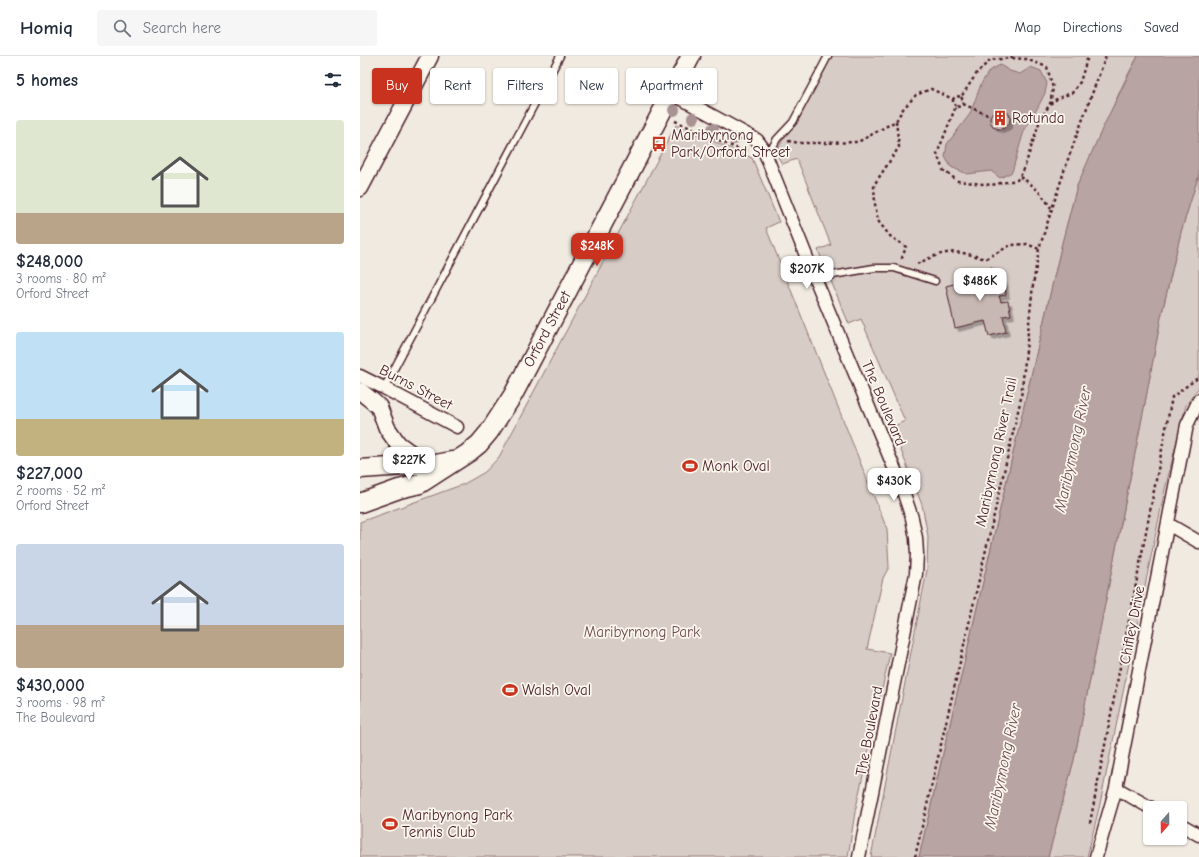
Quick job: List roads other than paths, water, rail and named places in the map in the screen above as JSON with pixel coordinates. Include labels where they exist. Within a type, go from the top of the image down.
[{"type":"main road","name":"Orford Street","points":[[685,68],[691,56]]},
{"type":"main road","name":"Orford Street","points":[[363,500],[420,484],[478,444],[497,419],[513,394],[666,104]]},
{"type":"main road","name":"Orford Street","points":[[360,469],[435,464],[454,461]]},
{"type":"street","points":[[360,188],[430,56]]},
{"type":"street","name":"The Boulevard","points":[[691,104],[757,140],[763,148],[815,278],[900,482],[912,518],[916,538],[917,554],[914,585],[859,857]]},
{"type":"street","name":"Burns Street","points":[[360,376],[457,427]]},
{"type":"street","points":[[360,391],[379,407],[387,428],[398,444],[413,455],[435,464]]},
{"type":"street","name":"Chifley Drive","points":[[1096,857],[1116,788],[1187,425],[1199,400]]},
{"type":"street","points":[[1168,524],[1199,542]]},
{"type":"street","points":[[1116,788],[1143,803]]},
{"type":"street","points":[[1187,828],[1199,835]]},
{"type":"lane","points":[[384,388],[560,56]]},
{"type":"lane","points":[[766,157],[779,137],[793,122],[828,56]]},
{"type":"lane","points":[[815,278],[874,268],[894,268],[935,281]]},
{"type":"water","name":"Maribyrnong River","points":[[1138,56],[1199,56],[1199,174],[1181,232],[1161,317],[1074,760],[1048,857],[919,857],[1062,243],[1077,186],[1102,129]]},
{"type":"water","points":[[1000,65],[1010,71],[1020,74],[1031,67],[1041,71],[1047,83],[1045,93],[1024,131],[1012,172],[1000,178],[991,171],[967,174],[951,167],[945,157],[947,144],[970,114],[981,84],[989,71]]},
{"type":"place","name":"Rotunda","points":[[1000,118]]},
{"type":"place","name":"Maribyrnong Park/Orford Street","points":[[659,144]]},
{"type":"place","name":"Monk Oval","points":[[690,466]]},
{"type":"place","name":"Walsh Oval","points":[[510,690]]},
{"type":"place","name":"Maribynong Park Tennis Club","points":[[390,824]]},
{"type":"park label","name":"Maribyrnong Park","points":[[642,632]]}]
